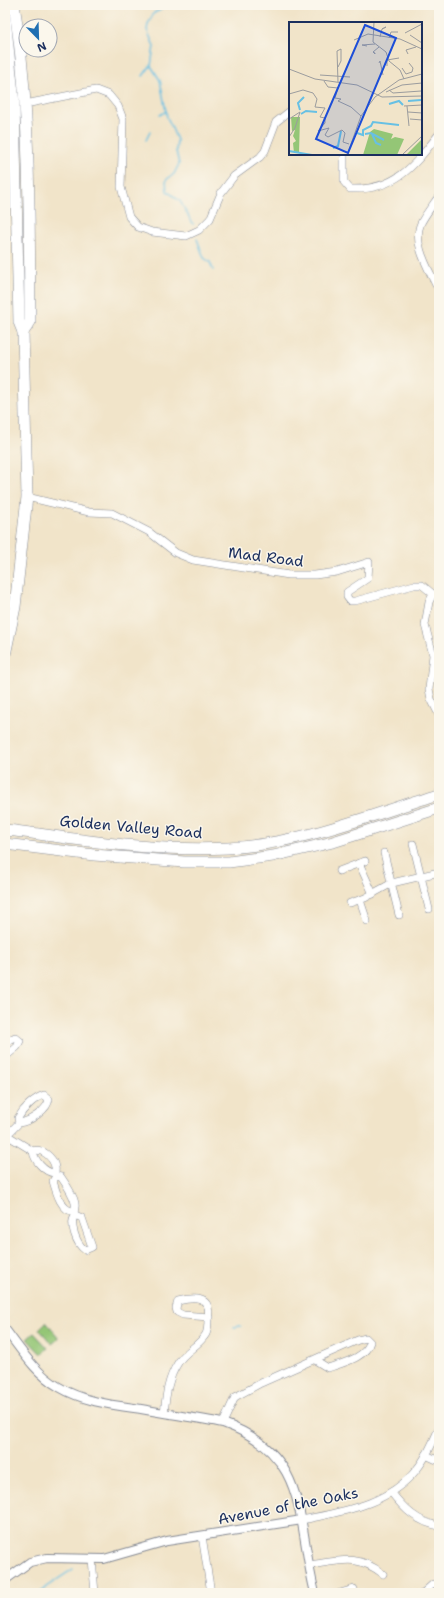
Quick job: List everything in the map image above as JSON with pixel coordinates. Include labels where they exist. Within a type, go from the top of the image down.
[{"type":"main road","points":[[14,5],[25,104],[30,322],[23,332]]},
{"type":"main road","points":[[5,18],[14,103],[19,322],[23,332],[27,497],[15,608],[5,655]]},
{"type":"main road","name":"Golden Valley Road","points":[[5,830],[74,839],[180,849],[229,848],[270,842],[330,829],[439,794]]},
{"type":"main road","name":"Golden Valley Road","points":[[5,844],[94,856],[184,862],[229,862],[273,856],[334,842],[439,808]]},
{"type":"street","points":[[25,104],[96,90],[109,95],[118,106],[123,119],[121,187],[129,217],[138,227],[152,232],[186,236],[199,230],[210,219],[221,193],[234,176],[260,157],[265,151],[276,122],[289,112]]},
{"type":"street","points":[[422,155],[439,134]]},
{"type":"street","points":[[344,155],[344,182],[350,190],[361,190],[379,186],[400,176],[412,167],[422,155]]},
{"type":"street","points":[[439,196],[421,224],[418,235],[423,257],[436,285],[439,288]]},
{"type":"street","name":"Mad Road","points":[[27,497],[89,512],[112,513],[149,532],[176,553],[193,560],[289,575],[315,575],[337,572],[369,562],[368,578],[347,592],[346,597],[350,601],[355,601],[414,585],[422,585],[433,594],[429,602],[425,625],[433,655],[429,689],[433,705],[439,715]]},
{"type":"street","points":[[413,844],[429,909]]},
{"type":"street","points":[[384,853],[399,915]]},
{"type":"street","points":[[339,872],[362,862],[373,894]]},
{"type":"street","points":[[350,903],[373,894],[391,884],[439,872]]},
{"type":"street","points":[[360,900],[367,921]]},
{"type":"street","points":[[5,1043],[15,1037],[20,1041],[17,1047],[5,1057]]},
{"type":"street","points":[[19,1123],[18,1118],[31,1104],[44,1095],[49,1099],[46,1106],[31,1120],[26,1123],[19,1123],[6,1135],[33,1151],[36,1160],[49,1173],[55,1175],[61,1177],[75,1202],[74,1213],[62,1204],[53,1181],[55,1175],[56,1168],[54,1164],[43,1150],[39,1149],[33,1151]]},
{"type":"street","points":[[164,1413],[167,1387],[173,1371],[185,1354],[198,1344],[206,1333],[209,1317],[209,1305],[204,1301],[178,1301],[176,1308],[177,1312],[183,1315],[209,1317]]},
{"type":"street","points":[[5,1330],[31,1363],[58,1387],[78,1396],[93,1401],[223,1423],[241,1429],[253,1436],[280,1461],[298,1497],[315,1593]]},
{"type":"street","points":[[223,1423],[235,1398],[261,1383],[358,1340],[366,1338],[370,1342],[368,1349],[362,1354],[328,1368],[315,1360]]},
{"type":"street","name":"Avenue of the Oaks","points":[[5,1580],[30,1562],[42,1559],[64,1557],[92,1559],[114,1557],[167,1541],[302,1520],[354,1509],[370,1504],[402,1484],[418,1468],[439,1428]]},
{"type":"street","points":[[426,1455],[439,1461]]},
{"type":"street","points":[[391,1492],[407,1511],[423,1522],[439,1526]]},
{"type":"street","name":"Avenue of the Oaks","points":[[202,1536],[211,1593]]},
{"type":"street","points":[[92,1559],[94,1593]]},
{"type":"street","points":[[310,1565],[354,1559],[373,1566],[383,1574]]},
{"type":"street","points":[[423,1593],[433,1584],[439,1586]]},
{"type":"street","points":[[340,1593],[354,1589]]},
{"type":"green space","points":[[46,1322],[59,1338],[52,1344],[39,1329]]},
{"type":"green space","points":[[34,1333],[48,1348],[41,1354],[27,1339]]},
{"type":"waterway","points":[[165,5],[162,9],[154,13],[148,24],[147,30],[154,46],[151,66],[160,80],[167,117],[177,140],[176,151],[179,164],[174,174],[166,180],[167,191],[180,201],[193,224]]},
{"type":"waterway","points":[[143,76],[151,65]]},
{"type":"waterway","points":[[160,115],[166,111]]},
{"type":"waterway","points":[[146,140],[150,132]]},
{"type":"waterway","points":[[5,192],[7,186]]},
{"type":"waterway","points":[[197,239],[204,258],[210,262],[213,270]]},
{"type":"waterway","points":[[234,1327],[241,1326]]},
{"type":"waterway","points":[[40,1593],[46,1587],[73,1569]]}]
